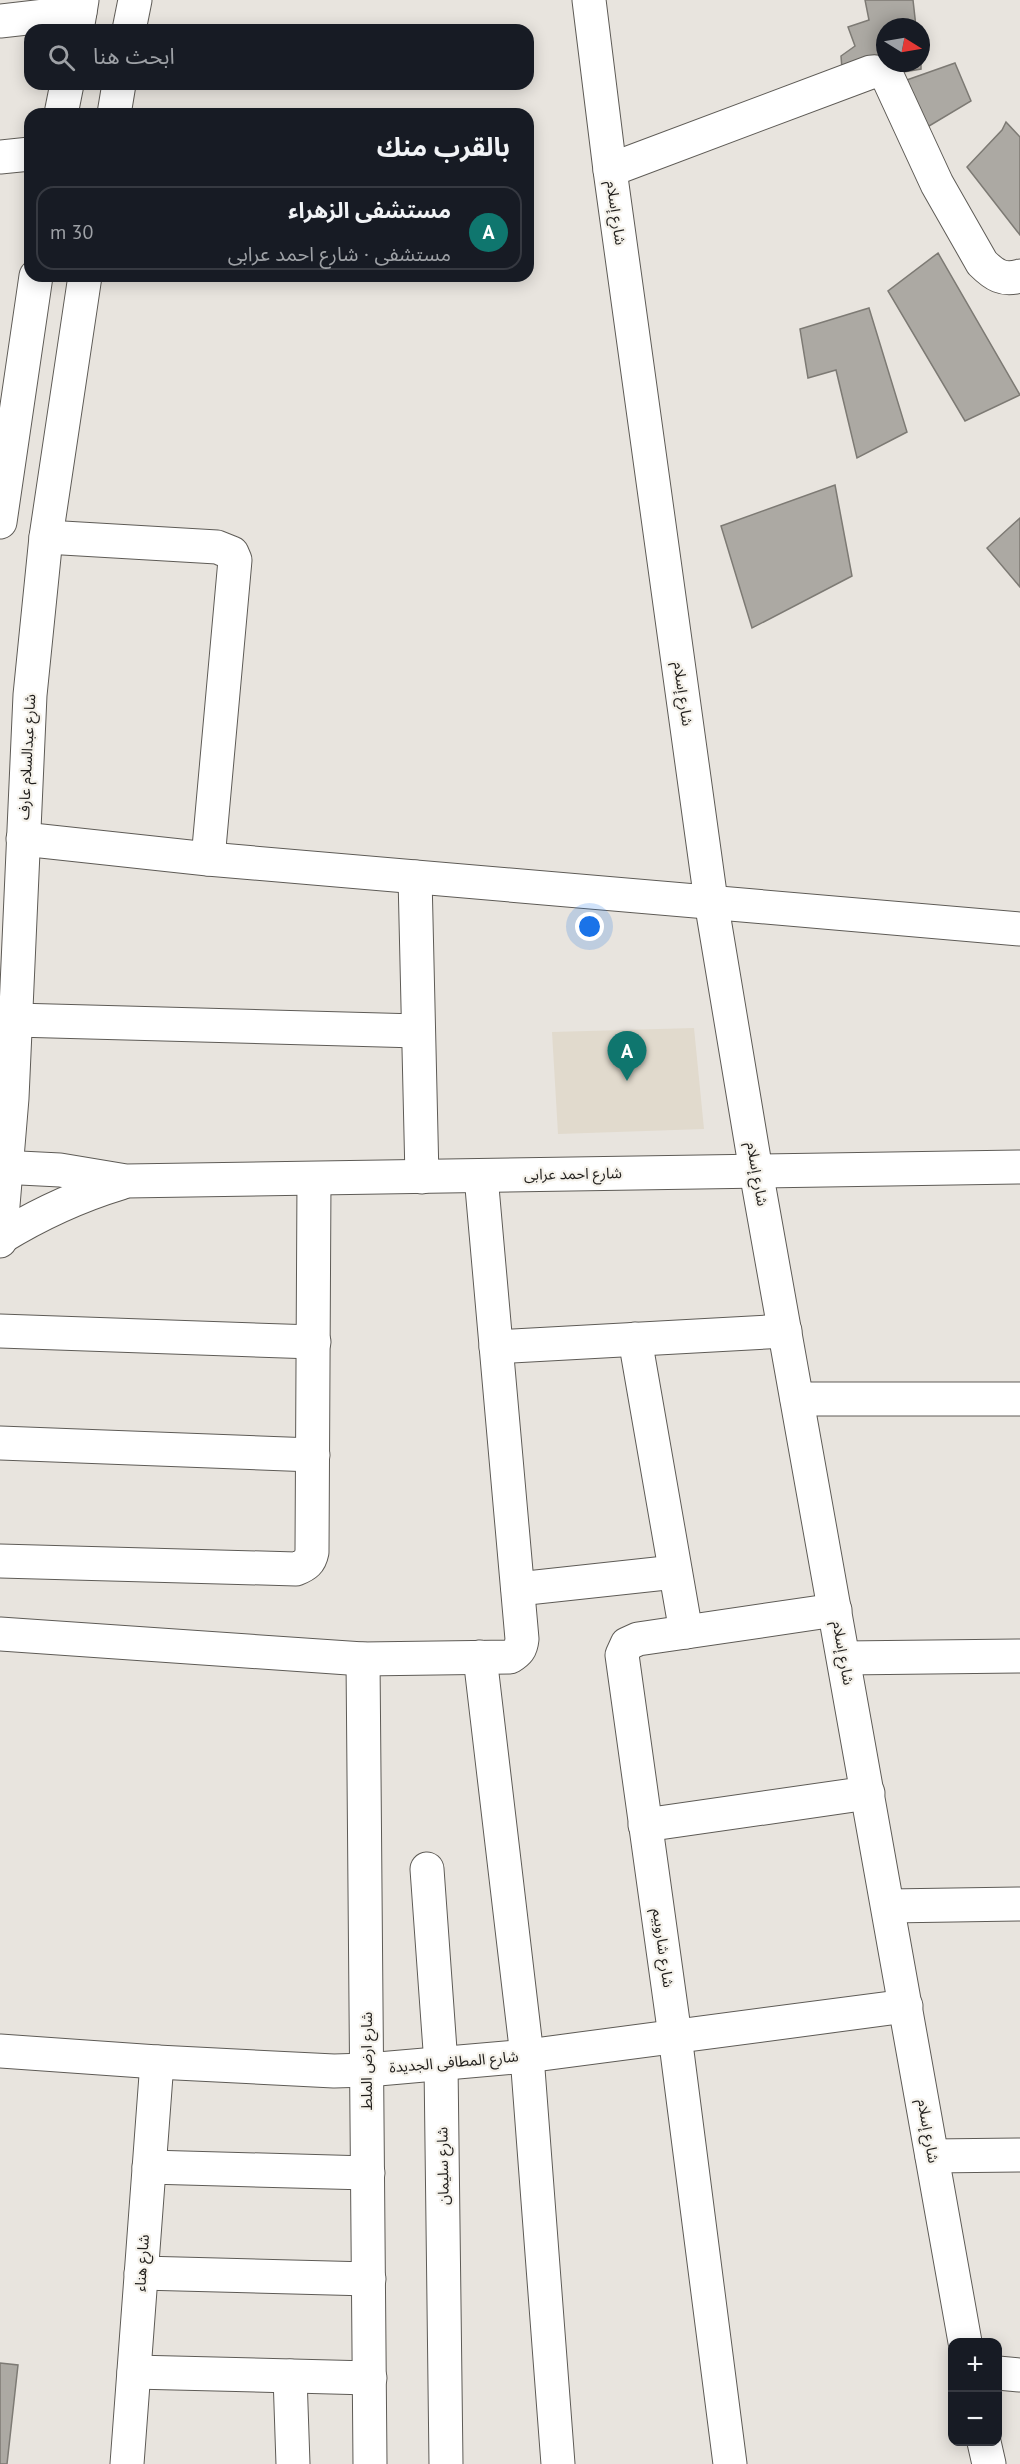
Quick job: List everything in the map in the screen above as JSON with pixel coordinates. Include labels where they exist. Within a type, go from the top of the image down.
[{"type":"street","points":[[130,24],[135,0]]},
{"type":"street","name":"شارع إسلام","points":[[589,0],[610,170],[711,901],[756,1171],[965,2338]]},
{"type":"street","points":[[0,21],[80,14]]},
{"type":"street","points":[[610,170],[877,71],[889,80],[937,184],[982,263],[992,273],[1001,277],[1009,279],[1020,276]]},
{"type":"street","points":[[62,108],[66,90]]},
{"type":"street","points":[[115,108],[118,90]]},
{"type":"street","points":[[0,157],[24,154]]},
{"type":"street","points":[[0,522],[35,282]]},
{"type":"street","name":"شارع عبدالسلام عارف","points":[[0,1239],[3,1167],[15,1020],[30,695],[46,537],[84,282]]},
{"type":"street","points":[[46,537],[217,547],[232,553],[235,560],[208,860]]},
{"type":"street","points":[[23,839],[208,860],[342,869],[415,878],[711,901],[1020,929]]},
{"type":"street","points":[[415,878],[422,1177]]},
{"type":"street","points":[[15,1020],[418,1031]]},
{"type":"street","name":"شارع احمد عرابى","points":[[3,1167],[60,1170],[126,1181],[1020,1167]]},
{"type":"street","points":[[0,1634],[363,1659],[510,1657],[521,1647],[518,1588],[481,1176]]},
{"type":"street","points":[[0,1561],[296,1569],[310,1560],[312,1552],[314,1179]]},
{"type":"street","name":"شارع احمد عرابى","points":[[0,1239],[61,1204],[126,1181]]},
{"type":"street","points":[[0,1331],[314,1342]]},
{"type":"street","points":[[496,1347],[785,1331]]},
{"type":"street","points":[[635,1339],[686,1632]]},
{"type":"street","points":[[797,1399],[1020,1399]]},
{"type":"street","points":[[0,1443],[313,1455]]},
{"type":"street","points":[[518,1588],[675,1572]]},
{"type":"street","name":"شارع شاروبيم","points":[[730,2464],[675,2036],[622,1661],[623,1649],[631,1641],[835,1610]]},
{"type":"street","points":[[844,1658],[1020,1656]]},
{"type":"street","points":[[480,1657],[527,2056],[558,2464]]},
{"type":"street","name":"شارع ارض الملط","points":[[363,1659],[370,2464]]},
{"type":"street","points":[[645,1825],[868,1793]]},
{"type":"street","name":"شارع سليمان","points":[[427,1869],[441,2064],[446,2464]]},
{"type":"street","points":[[889,1906],[1020,1904]]},
{"type":"street","name":"شارع المطافى الجديدة","points":[[0,2051],[157,2062],[334,2071],[367,2070],[527,2056],[906,2006]]},
{"type":"street","name":"شارع هناء","points":[[127,2464],[157,2062]]},
{"type":"street","points":[[932,2156],[1020,2155]]},
{"type":"street","points":[[149,2167],[368,2173]]},
{"type":"street","points":[[141,2273],[369,2279]]},
{"type":"street","points":[[134,2372],[370,2378]]},
{"type":"street","points":[[1002,2373],[1020,2375]]},
{"type":"street","points":[[290,2376],[293,2464]]},
{"type":"street","points":[[985,2446],[988,2464]]},
{"type":"shaded area","points":[[694,1028],[704,1129],[558,1134],[552,1032]]},
{"type":"building","points":[[865,0],[913,0],[915,18],[876,18],[876,72],[903,72],[843,82],[841,56],[855,46],[848,27],[869,20]]},
{"type":"building","points":[[955,63],[971,101],[914,135],[901,82]]},
{"type":"building","points":[[1006,122],[1020,137],[1020,235],[967,167],[1002,130]]},
{"type":"building","points":[[938,253],[1020,395],[965,421],[888,291]]},
{"type":"building","points":[[869,308],[907,432],[857,458],[836,370],[808,378],[800,329]]},
{"type":"building","points":[[835,485],[852,576],[752,628],[721,526]]},
{"type":"building","points":[[1020,518],[1020,587],[987,548]]},
{"type":"building","points":[[0,2363],[18,2365],[7,2464],[0,2464]]},
{"type":"place","name":"مستشفى الزهراء","points":[[627,1081]]}]
